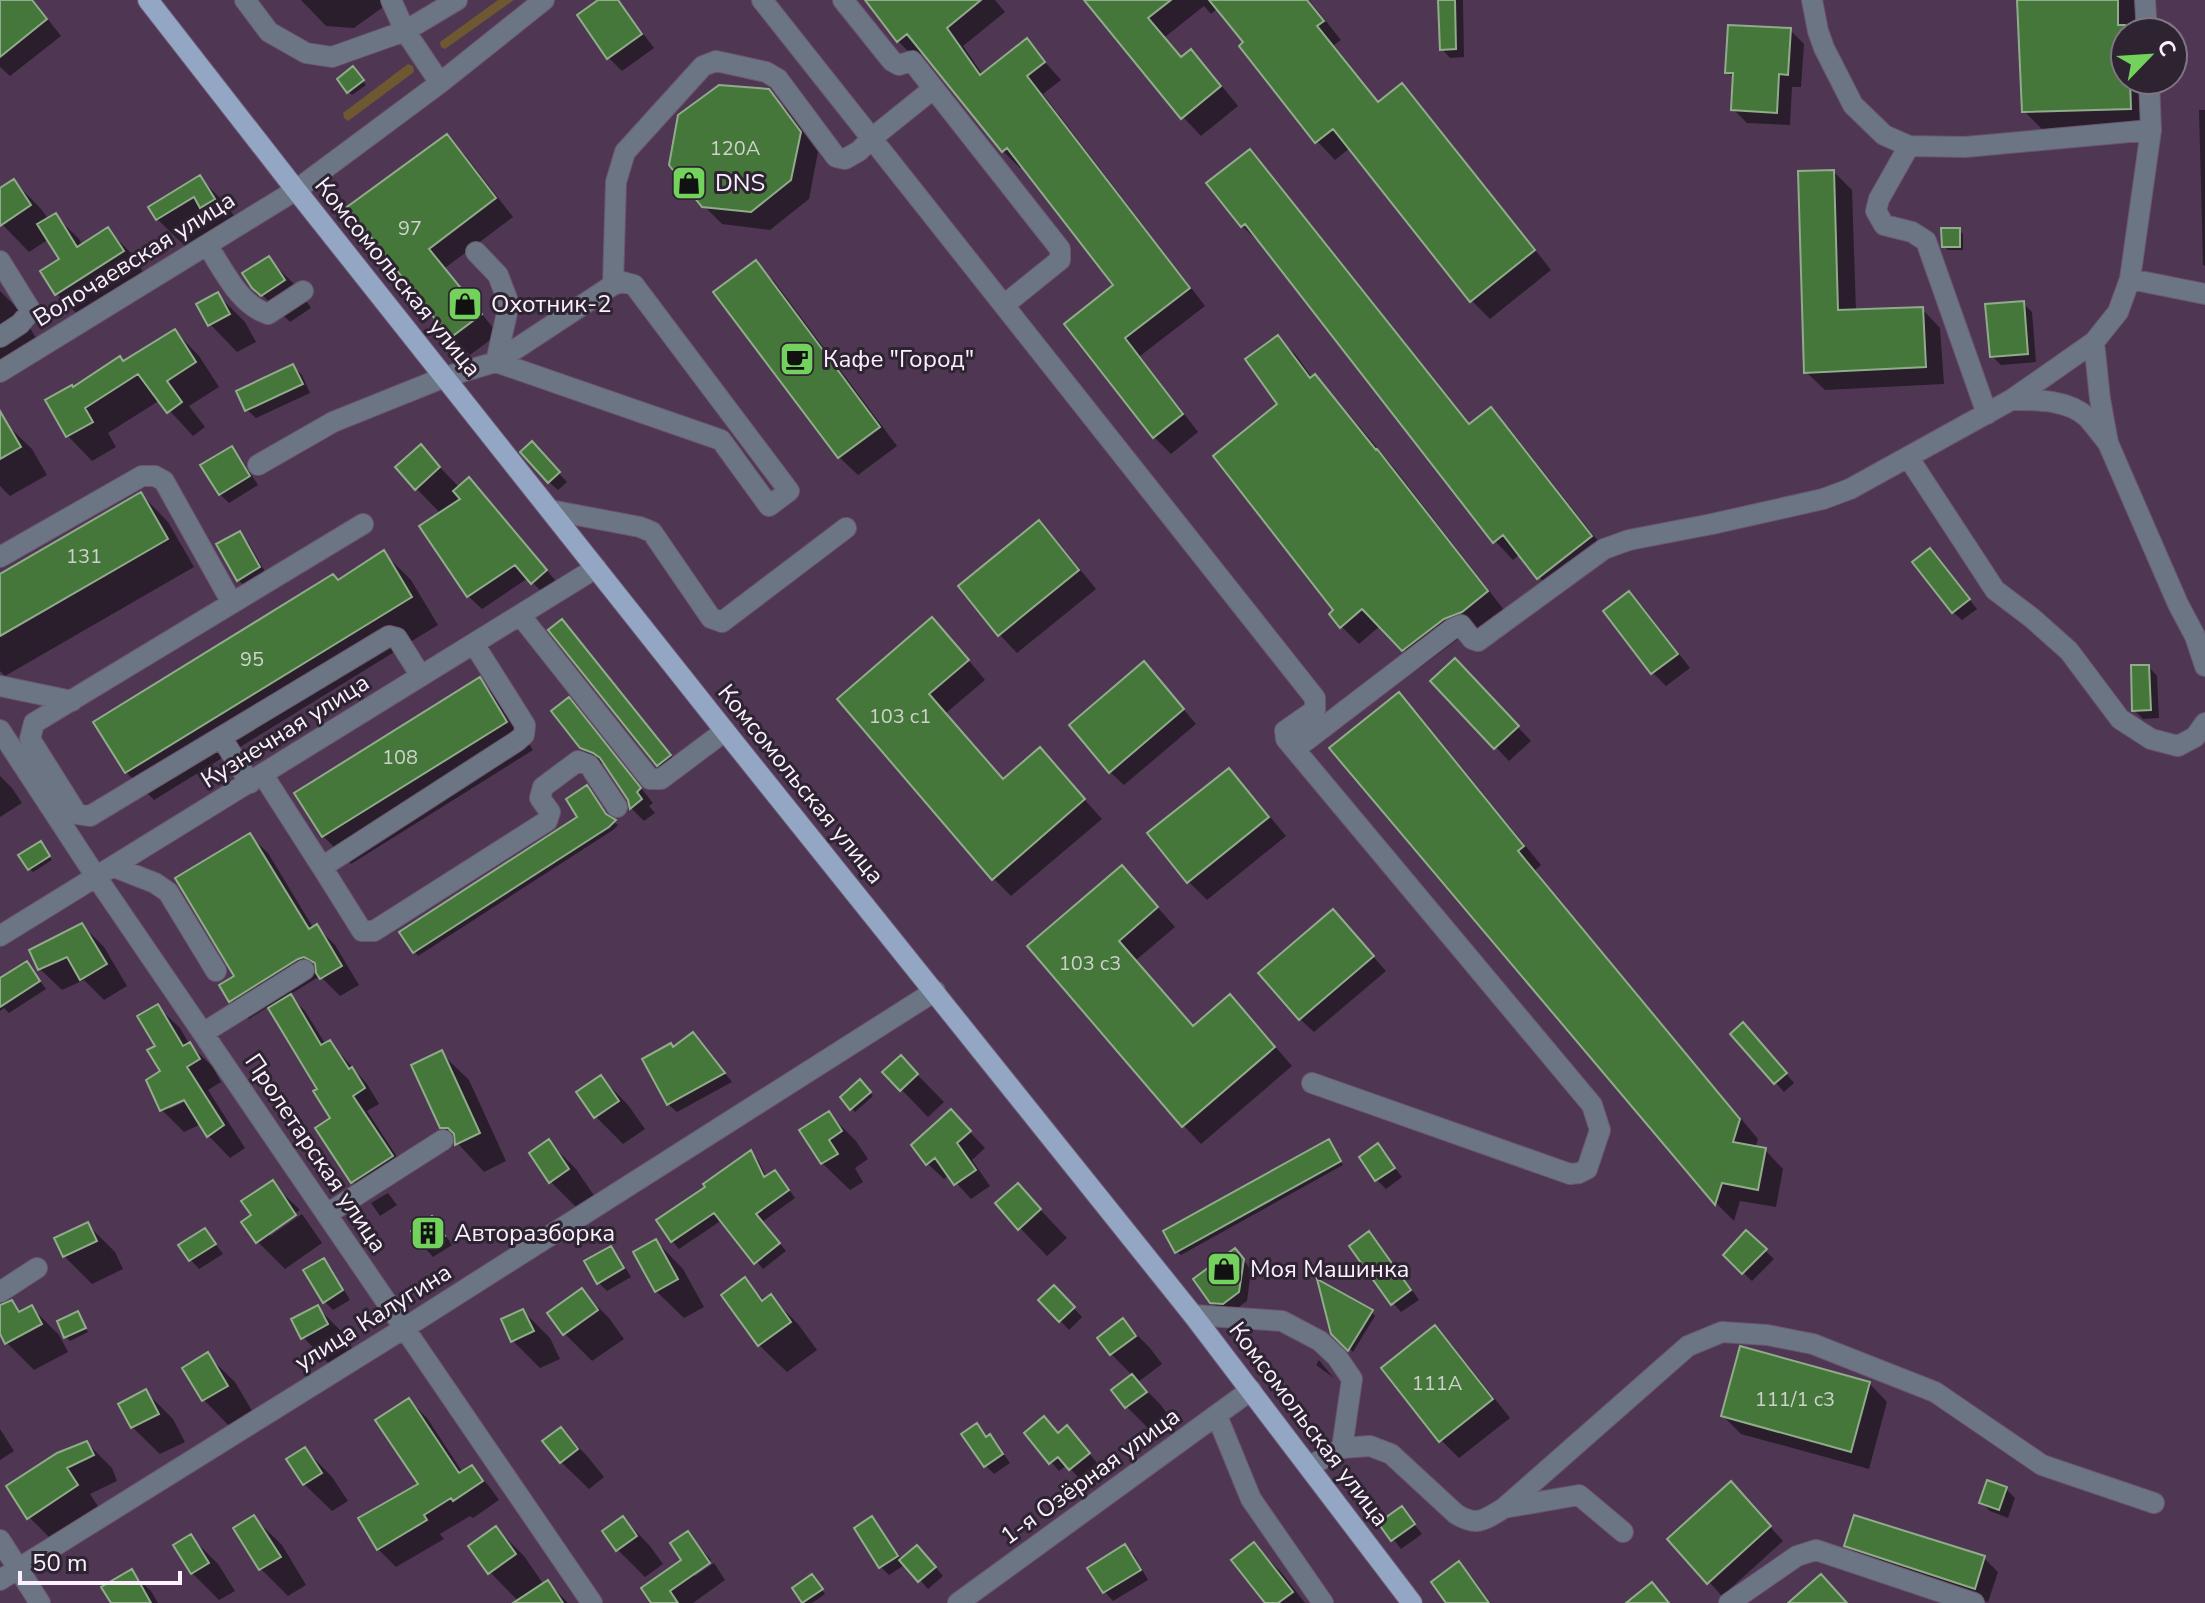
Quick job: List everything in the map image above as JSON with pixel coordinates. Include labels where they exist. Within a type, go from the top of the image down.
[{"type":"main road","name":"Комсомольская улица","points":[[148,0],[725,731],[1193,1315],[1412,1603]]},
{"type":"street","points":[[245,0],[269,32],[306,53],[332,57],[405,31],[457,0]]},
{"type":"street","points":[[391,0],[405,31],[440,83]]},
{"type":"street","name":"Волочаевская улица","points":[[0,372],[296,190],[440,83],[544,0]]},
{"type":"street","points":[[762,0],[1315,698],[1315,710],[1285,731],[1286,739],[1592,1105],[1600,1130],[1587,1169],[1570,1174],[1312,1083]]},
{"type":"street","points":[[843,0],[892,61],[899,65],[912,61],[1060,249],[1060,260],[1004,305]]},
{"type":"street","points":[[1812,0],[1824,48],[1853,105],[1884,135],[1909,146],[1965,147],[2151,130]]},
{"type":"street","points":[[613,285],[616,182],[625,152],[703,66],[716,61],[766,72],[778,79],[836,157],[845,159],[859,151],[933,89]]},
{"type":"street","points":[[1295,749],[1452,629],[1461,625],[1472,639],[1478,641],[1604,549],[1629,540],[1823,499],[1850,489],[2011,400],[2094,342],[2118,312],[2130,279],[2151,130],[2150,96]]},
{"type":"street","points":[[1909,146],[1879,199],[1876,211],[1884,225],[1912,232],[1926,241],[1987,414]]},
{"type":"street","points":[[207,245],[244,300],[256,310],[268,314],[303,291]]},
{"type":"street","points":[[476,252],[498,275],[509,304],[496,362]]},
{"type":"street","points":[[0,261],[31,311],[20,324],[0,337]]},
{"type":"street","points":[[2130,279],[2205,294]]},
{"type":"street","points":[[258,465],[333,422],[445,377],[496,362],[613,285],[623,282],[634,285],[789,491],[769,506],[721,440],[496,362]]},
{"type":"street","points":[[2094,342],[2108,443],[2195,636],[2205,666]]},
{"type":"street","points":[[2011,400],[2042,400],[2068,406],[2085,415],[2108,443]]},
{"type":"street","points":[[1908,457],[1995,590],[2069,651],[2120,719],[2151,739],[2178,746],[2195,737],[2205,723]]},
{"type":"street","points":[[0,557],[142,476],[155,476],[164,481],[232,603]]},
{"type":"street","points":[[550,510],[652,532],[711,618],[722,622],[846,528]]},
{"type":"street","points":[[363,524],[34,723],[30,739],[77,814],[90,816],[389,636],[397,638],[421,676]]},
{"type":"street","name":"Кузнечная улица","points":[[0,936],[596,568]]},
{"type":"street","points":[[520,615],[650,779],[661,779],[725,731]]},
{"type":"street","points":[[322,867],[524,735],[525,725],[474,644]]},
{"type":"street","points":[[0,686],[72,701]]},
{"type":"street","name":"Пролетарская улица","points":[[0,730],[105,872],[203,1033],[592,1603]]},
{"type":"street","points":[[221,737],[322,867],[362,931],[374,931],[547,821],[550,812],[540,798],[543,787],[578,761],[589,765],[617,807]]},
{"type":"street","points":[[105,872],[155,883],[168,892],[216,971]]},
{"type":"street","points":[[203,1033],[304,970]]},
{"type":"street","name":"улица Калугина","points":[[0,1580],[403,1329],[935,991]]},
{"type":"street","points":[[327,1214],[443,1140]]},
{"type":"street","points":[[0,1292],[37,1268]]},
{"type":"street","points":[[1193,1315],[1282,1321],[1320,1341],[1337,1357],[1352,1379],[1342,1448]]},
{"type":"street","points":[[1310,1466],[1342,1448],[1370,1446],[1391,1454],[1456,1514],[1468,1521],[1484,1520],[1504,1508],[1688,1346],[1722,1332],[1767,1335],[1813,1344],[1935,1392],[2042,1465],[2154,1503]]},
{"type":"street","name":"1-я Озёрная улица","points":[[958,1603],[1251,1390]]},
{"type":"street","points":[[1217,1416],[1251,1499],[1323,1603]]},
{"type":"street","points":[[1504,1508],[1579,1495],[1623,1532]]},
{"type":"street","points":[[0,1540],[40,1603]]},
{"type":"street","points":[[1729,1603],[1797,1556],[1816,1550],[1974,1603]]},
{"type":"street","points":[[1297,1603],[1307,1583]]},
{"type":"shaded area","points":[[498,0],[514,0],[445,49],[441,47],[440,42]]},
{"type":"shaded area","points":[[408,64],[413,66],[414,72],[348,121],[344,118],[343,113]]},
{"type":"building","points":[[0,0],[32,0],[47,19],[0,57]]},
{"type":"building","points":[[598,0],[618,0],[642,34],[607,59],[577,15]]},
{"type":"building","points":[[865,0],[981,0],[947,28],[980,75],[1027,38],[1045,62],[1027,76],[1190,288],[1125,338],[1183,414],[1153,438],[1064,324],[1113,285],[1007,148],[1002,152],[907,34],[897,42]]},
{"type":"building","points":[[1084,0],[1171,0],[1148,18],[1181,57],[1191,49],[1221,86],[1181,119]]},
{"type":"building","points":[[1209,0],[1307,0],[1324,21],[1317,26],[1378,102],[1402,83],[1535,250],[1470,302],[1333,129],[1315,143],[1239,46],[1243,42]]},
{"type":"building","points":[[1438,0],[1455,0],[1456,49],[1440,50]]},
{"type":"building","points":[[2017,0],[2118,0],[2118,16],[2109,16],[2109,96],[2131,96],[2131,109],[2022,112]]},
{"type":"building","points":[[1728,25],[1791,28],[1788,75],[1779,74],[1777,113],[1731,110],[1733,73],[1725,73]]},
{"type":"building","points":[[353,66],[364,80],[347,93],[337,79]]},
{"type":"building","points":[[719,85],[769,89],[801,132],[791,180],[751,212],[702,207],[669,165],[678,115]]},
{"type":"building","points":[[447,134],[496,198],[429,249],[482,314],[450,338],[347,207]]},
{"type":"building","points":[[1250,149],[1469,424],[1491,407],[1592,536],[1537,579],[1503,535],[1493,543],[1245,224],[1241,227],[1206,183]]},
{"type":"building","points":[[1834,170],[1838,310],[1923,307],[1926,367],[1804,373],[1798,171]]},
{"type":"building","points":[[200,175],[215,199],[200,208],[194,197],[156,220],[148,207]]},
{"type":"building","points":[[14,179],[31,205],[0,226],[0,188]]},
{"type":"building","points":[[56,213],[77,247],[108,227],[124,251],[55,295],[40,271],[59,259],[37,224]]},
{"type":"building","points":[[1941,228],[1960,228],[1960,247],[1942,247]]},
{"type":"building","points":[[269,256],[285,280],[261,296],[242,273]]},
{"type":"building","name":"Кафе \"Город\"","points":[[756,260],[880,427],[838,458],[713,292]]},
{"type":"building","points":[[218,292],[230,314],[208,326],[196,304]]},
{"type":"building","points":[[2024,301],[2028,354],[1990,357],[1985,304]]},
{"type":"building","points":[[175,329],[196,362],[167,381],[182,402],[167,413],[138,374],[85,408],[93,422],[66,437],[45,400],[73,387],[120,356],[123,361]]},
{"type":"building","points":[[1278,335],[1310,378],[1315,374],[1377,449],[1488,591],[1402,651],[1362,609],[1340,628],[1329,614],[1333,610],[1213,456],[1277,404],[1245,359]]},
{"type":"building","points":[[293,364],[303,384],[245,411],[236,391]]},
{"type":"building","points":[[0,411],[21,447],[0,459]]},
{"type":"building","points":[[532,441],[560,472],[548,483],[520,452]]},
{"type":"building","points":[[421,444],[440,467],[415,490],[395,467]]},
{"type":"building","points":[[232,446],[250,476],[219,495],[200,465]]},
{"type":"building","points":[[469,477],[547,570],[531,584],[515,565],[467,597],[419,526],[460,499],[453,491]]},
{"type":"building","points":[[141,492],[168,539],[0,636],[0,574]]},
{"type":"building","points":[[1039,520],[1079,570],[998,636],[958,586]]},
{"type":"building","points":[[240,531],[260,567],[237,581],[216,544]]},
{"type":"building","points":[[1930,548],[1970,599],[1952,613],[1912,562]]},
{"type":"building","points":[[384,550],[412,597],[125,773],[93,722],[333,574],[338,580]]},
{"type":"building","points":[[1629,591],[1678,654],[1651,674],[1603,611]]},
{"type":"building","points":[[932,617],[969,660],[929,694],[1003,779],[1040,747],[1085,799],[992,880],[837,699]]},
{"type":"building","points":[[562,619],[671,755],[657,766],[548,630]]},
{"type":"building","points":[[1455,658],[1519,726],[1494,749],[1430,681]]},
{"type":"building","points":[[1144,661],[1184,709],[1109,773],[1069,725]]},
{"type":"building","points":[[2131,665],[2149,665],[2151,710],[2132,711]]},
{"type":"building","points":[[480,677],[507,722],[322,837],[294,793]]},
{"type":"building","points":[[1399,692],[1524,846],[1518,851],[1740,1119],[1733,1142],[1766,1148],[1758,1190],[1722,1183],[1715,1205],[1329,748]]},
{"type":"building","points":[[569,697],[641,788],[637,792],[642,799],[630,809],[628,800],[600,758],[580,748],[551,711]]},
{"type":"building","points":[[1229,768],[1269,817],[1187,883],[1147,833]]},
{"type":"building","points":[[587,785],[606,814],[616,820],[609,827],[413,953],[399,932],[577,817],[566,799]]},
{"type":"building","points":[[250,833],[309,929],[317,924],[342,966],[320,979],[315,963],[304,957],[229,1002],[219,985],[234,976],[175,878]]},
{"type":"building","points":[[41,841],[50,856],[28,870],[18,855]]},
{"type":"building","points":[[1122,865],[1158,907],[1119,941],[1193,1026],[1230,994],[1275,1047],[1182,1127],[1027,946]]},
{"type":"building","points":[[1333,909],[1374,956],[1299,1020],[1258,973]]},
{"type":"building","points":[[82,923],[107,964],[80,980],[67,957],[38,970],[29,950]]},
{"type":"building","points":[[27,961],[40,981],[0,1007],[0,978]]},
{"type":"building","points":[[291,994],[321,1045],[330,1040],[349,1069],[352,1067],[365,1088],[353,1096],[393,1156],[351,1183],[315,1128],[330,1118],[313,1091],[317,1089],[268,1008]]},
{"type":"building","points":[[158,1004],[183,1046],[190,1042],[200,1059],[187,1067],[224,1125],[207,1137],[184,1100],[160,1111],[146,1080],[160,1071],[147,1050],[155,1046],[137,1016]]},
{"type":"building","points":[[1743,1022],[1787,1073],[1774,1084],[1730,1034]]},
{"type":"building","points":[[693,1032],[725,1073],[667,1105],[642,1059],[671,1043],[673,1047]]},
{"type":"building","points":[[442,1050],[480,1133],[455,1145],[454,1134],[448,1128],[440,1128],[411,1065]]},
{"type":"building","points":[[901,1055],[918,1074],[900,1091],[882,1072]]},
{"type":"building","points":[[601,1075],[619,1101],[594,1118],[576,1092]]},
{"type":"building","points":[[860,1079],[871,1092],[850,1110],[840,1097]]},
{"type":"building","points":[[951,1109],[971,1131],[957,1143],[976,1170],[954,1185],[935,1158],[926,1165],[911,1145]]},
{"type":"building","points":[[829,1111],[842,1131],[829,1140],[838,1154],[821,1164],[799,1130]]},
{"type":"building","points":[[549,1139],[569,1169],[549,1183],[529,1153]]},
{"type":"building","points":[[1329,1139],[1341,1161],[1175,1253],[1163,1231]]},
{"type":"building","points":[[1378,1143],[1395,1168],[1375,1181],[1359,1157]]},
{"type":"building","points":[[751,1150],[764,1177],[775,1170],[789,1190],[756,1214],[780,1243],[754,1264],[714,1213],[671,1242],[656,1220],[705,1187],[703,1184]]},
{"type":"building","points":[[273,1180],[296,1215],[256,1243],[241,1222],[251,1215],[241,1201]]},
{"type":"building","points":[[1018,1183],[1041,1209],[1018,1230],[995,1203]]},
{"type":"building","name":"Авторазборка","points":[[432,1216],[445,1236],[423,1249],[411,1231]]},
{"type":"building","points":[[88,1222],[97,1241],[63,1257],[54,1238]]},
{"type":"building","points":[[205,1228],[216,1244],[189,1261],[178,1245]]},
{"type":"building","points":[[1746,1230],[1767,1249],[1742,1274],[1723,1255]]},
{"type":"building","points":[[1369,1231],[1411,1290],[1391,1305],[1349,1246]]},
{"type":"building","points":[[656,1239],[678,1279],[655,1292],[633,1252]]},
{"type":"building","points":[[611,1246],[624,1268],[597,1284],[584,1261]]},
{"type":"building","name":"Моя Машинка","points":[[1235,1248],[1244,1259],[1239,1292],[1223,1304],[1210,1303],[1193,1279]]},
{"type":"building","points":[[324,1258],[343,1290],[323,1303],[303,1270]]},
{"type":"building","points":[[745,1277],[762,1301],[771,1294],[791,1322],[758,1346],[721,1295]]},
{"type":"building","points":[[1317,1279],[1373,1310],[1348,1351],[1331,1334]]},
{"type":"building","points":[[1054,1285],[1075,1307],[1059,1322],[1038,1300]]},
{"type":"building","points":[[582,1288],[598,1310],[563,1335],[547,1313]]},
{"type":"building","points":[[12,1300],[19,1312],[32,1305],[42,1324],[5,1344],[0,1334],[0,1305]]},
{"type":"building","points":[[318,1305],[328,1324],[301,1339],[291,1319]]},
{"type":"building","points":[[523,1309],[534,1331],[511,1342],[501,1319]]},
{"type":"building","points":[[78,1311],[86,1328],[64,1338],[57,1321]]},
{"type":"building","points":[[1123,1318],[1136,1336],[1110,1355],[1097,1338]]},
{"type":"building","points":[[1435,1325],[1493,1399],[1439,1442],[1381,1368]]},
{"type":"building","points":[[1740,1346],[1870,1382],[1851,1452],[1721,1416]]},
{"type":"building","points":[[208,1352],[228,1386],[202,1401],[182,1368]]},
{"type":"building","points":[[1132,1374],[1147,1392],[1125,1408],[1111,1390]]},
{"type":"building","points":[[146,1389],[159,1414],[131,1428],[118,1404]]},
{"type":"building","points":[[409,1398],[459,1473],[472,1465],[483,1481],[424,1515],[427,1520],[377,1550],[358,1518],[418,1484],[375,1420]]},
{"type":"building","points":[[1044,1416],[1058,1433],[1067,1425],[1090,1453],[1069,1470],[1058,1457],[1049,1464],[1024,1433]]},
{"type":"building","points":[[977,1423],[986,1437],[990,1434],[1003,1454],[984,1467],[961,1434]]},
{"type":"building","points":[[561,1427],[578,1449],[560,1463],[542,1441]]},
{"type":"building","points":[[87,1441],[94,1455],[67,1468],[78,1485],[27,1519],[6,1486],[57,1453]]},
{"type":"building","points":[[305,1447],[322,1473],[303,1485],[286,1459]]},
{"type":"building","points":[[1987,1480],[2007,1487],[1999,1510],[1979,1503]]},
{"type":"building","points":[[1731,1481],[1771,1526],[1707,1584],[1667,1539]]},
{"type":"building","points":[[1402,1506],[1415,1524],[1391,1541],[1378,1523]]},
{"type":"building","points":[[254,1515],[281,1557],[259,1570],[233,1528]]},
{"type":"building","points":[[1854,1515],[1985,1556],[1975,1589],[1844,1546]]},
{"type":"building","points":[[623,1516],[637,1536],[616,1551],[602,1531]]},
{"type":"building","points":[[872,1516],[898,1556],[879,1568],[854,1528]]},
{"type":"building","points":[[496,1526],[516,1554],[488,1574],[468,1546]]},
{"type":"building","points":[[688,1531],[710,1563],[670,1591],[678,1603],[651,1603],[641,1588],[681,1560],[670,1543]]},
{"type":"building","points":[[191,1534],[209,1563],[191,1574],[173,1545]]},
{"type":"building","points":[[1254,1542],[1293,1592],[1278,1603],[1265,1603],[1231,1560]]},
{"type":"building","points":[[1125,1544],[1141,1570],[1103,1593],[1087,1568]]},
{"type":"building","points":[[917,1545],[936,1567],[918,1582],[899,1560]]},
{"type":"building","points":[[1459,1561],[1489,1603],[1446,1603],[1431,1582]]},
{"type":"building","points":[[132,1569],[151,1603],[111,1603],[101,1587]]},
{"type":"building","points":[[812,1574],[823,1589],[802,1603],[792,1588]]},
{"type":"building","points":[[1821,1574],[1847,1603],[1788,1603]]},
{"type":"building","points":[[548,1580],[563,1603],[513,1603]]},
{"type":"building","points":[[1652,1582],[1669,1603],[1626,1603]]},
{"type":"place","name":"DNS","points":[[689,183]]},
{"type":"place","name":"Охотник-2","points":[[465,304]]},
{"type":"place","name":"Кафе \"Город\"","points":[[797,359]]},
{"type":"place","name":"Авторазборка","points":[[428,1233]]},
{"type":"place","name":"Моя Машинка","points":[[1224,1269]]}]
